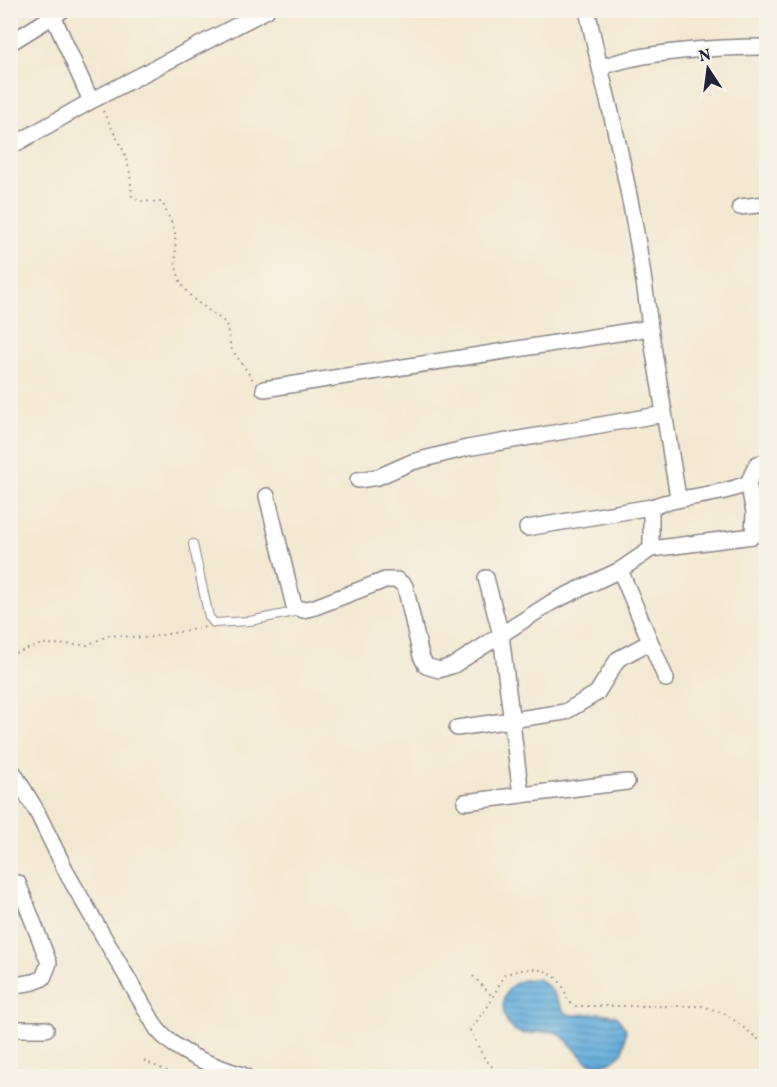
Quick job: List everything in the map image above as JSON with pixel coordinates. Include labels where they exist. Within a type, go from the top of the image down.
[{"type":"street","points":[[10,147],[94,99],[267,10]]},
{"type":"street","points":[[586,10],[617,132],[641,254],[650,328],[678,497]]},
{"type":"street","points":[[10,43],[58,13],[94,99]]},
{"type":"street","points":[[600,68],[614,62],[678,53],[766,47]]},
{"type":"street","points":[[740,207],[766,204]]},
{"type":"street","points":[[264,389],[650,328]]},
{"type":"street","points":[[358,480],[378,477],[412,462],[468,448],[664,414]]},
{"type":"street","points":[[267,496],[294,606],[303,610],[385,580],[398,580],[405,586],[421,656],[426,666],[432,670],[454,665],[552,602],[620,570],[651,549],[753,536],[754,512],[748,483],[757,464],[766,462]]},
{"type":"street","points":[[527,528],[651,507],[678,497],[738,488],[748,483]]},
{"type":"street","points":[[651,507],[651,549]]},
{"type":"street","points":[[620,570],[666,679]]},
{"type":"street","points":[[486,578],[501,635],[521,795]]},
{"type":"street","points":[[457,728],[550,716],[577,706],[597,693],[618,659],[650,642]]},
{"type":"street","points":[[10,767],[36,810],[69,877],[157,1029],[165,1039],[190,1054],[245,1077]]},
{"type":"street","points":[[465,802],[627,782]]},
{"type":"street","points":[[10,986],[43,978],[49,963],[18,883]]},
{"type":"street","points":[[10,1029],[46,1029]]},
{"type":"lane","points":[[193,544],[209,617],[214,623],[250,621],[303,610]]},
{"type":"path","points":[[94,99],[124,152],[130,173],[132,196],[138,201],[162,202],[174,227],[176,267],[181,284],[192,298],[226,323],[231,348],[255,383],[264,389]]},
{"type":"path","points":[[10,655],[42,644],[87,645],[110,635],[146,638],[197,630],[214,623]]},
{"type":"path","points":[[500,1077],[483,1056],[470,1030],[504,975],[535,968],[549,973],[563,985],[571,1005],[702,1006],[726,1014],[766,1045]]},
{"type":"path","points":[[473,976],[492,996]]},
{"type":"path","points":[[144,1061],[178,1077]]},
{"type":"water","points":[[537,979],[549,987],[568,1014],[602,1013],[616,1016],[626,1029],[623,1052],[611,1062],[601,1065],[592,1064],[557,1033],[547,1031],[526,1034],[510,1026],[506,1020],[503,1005],[507,991],[520,981]]}]
